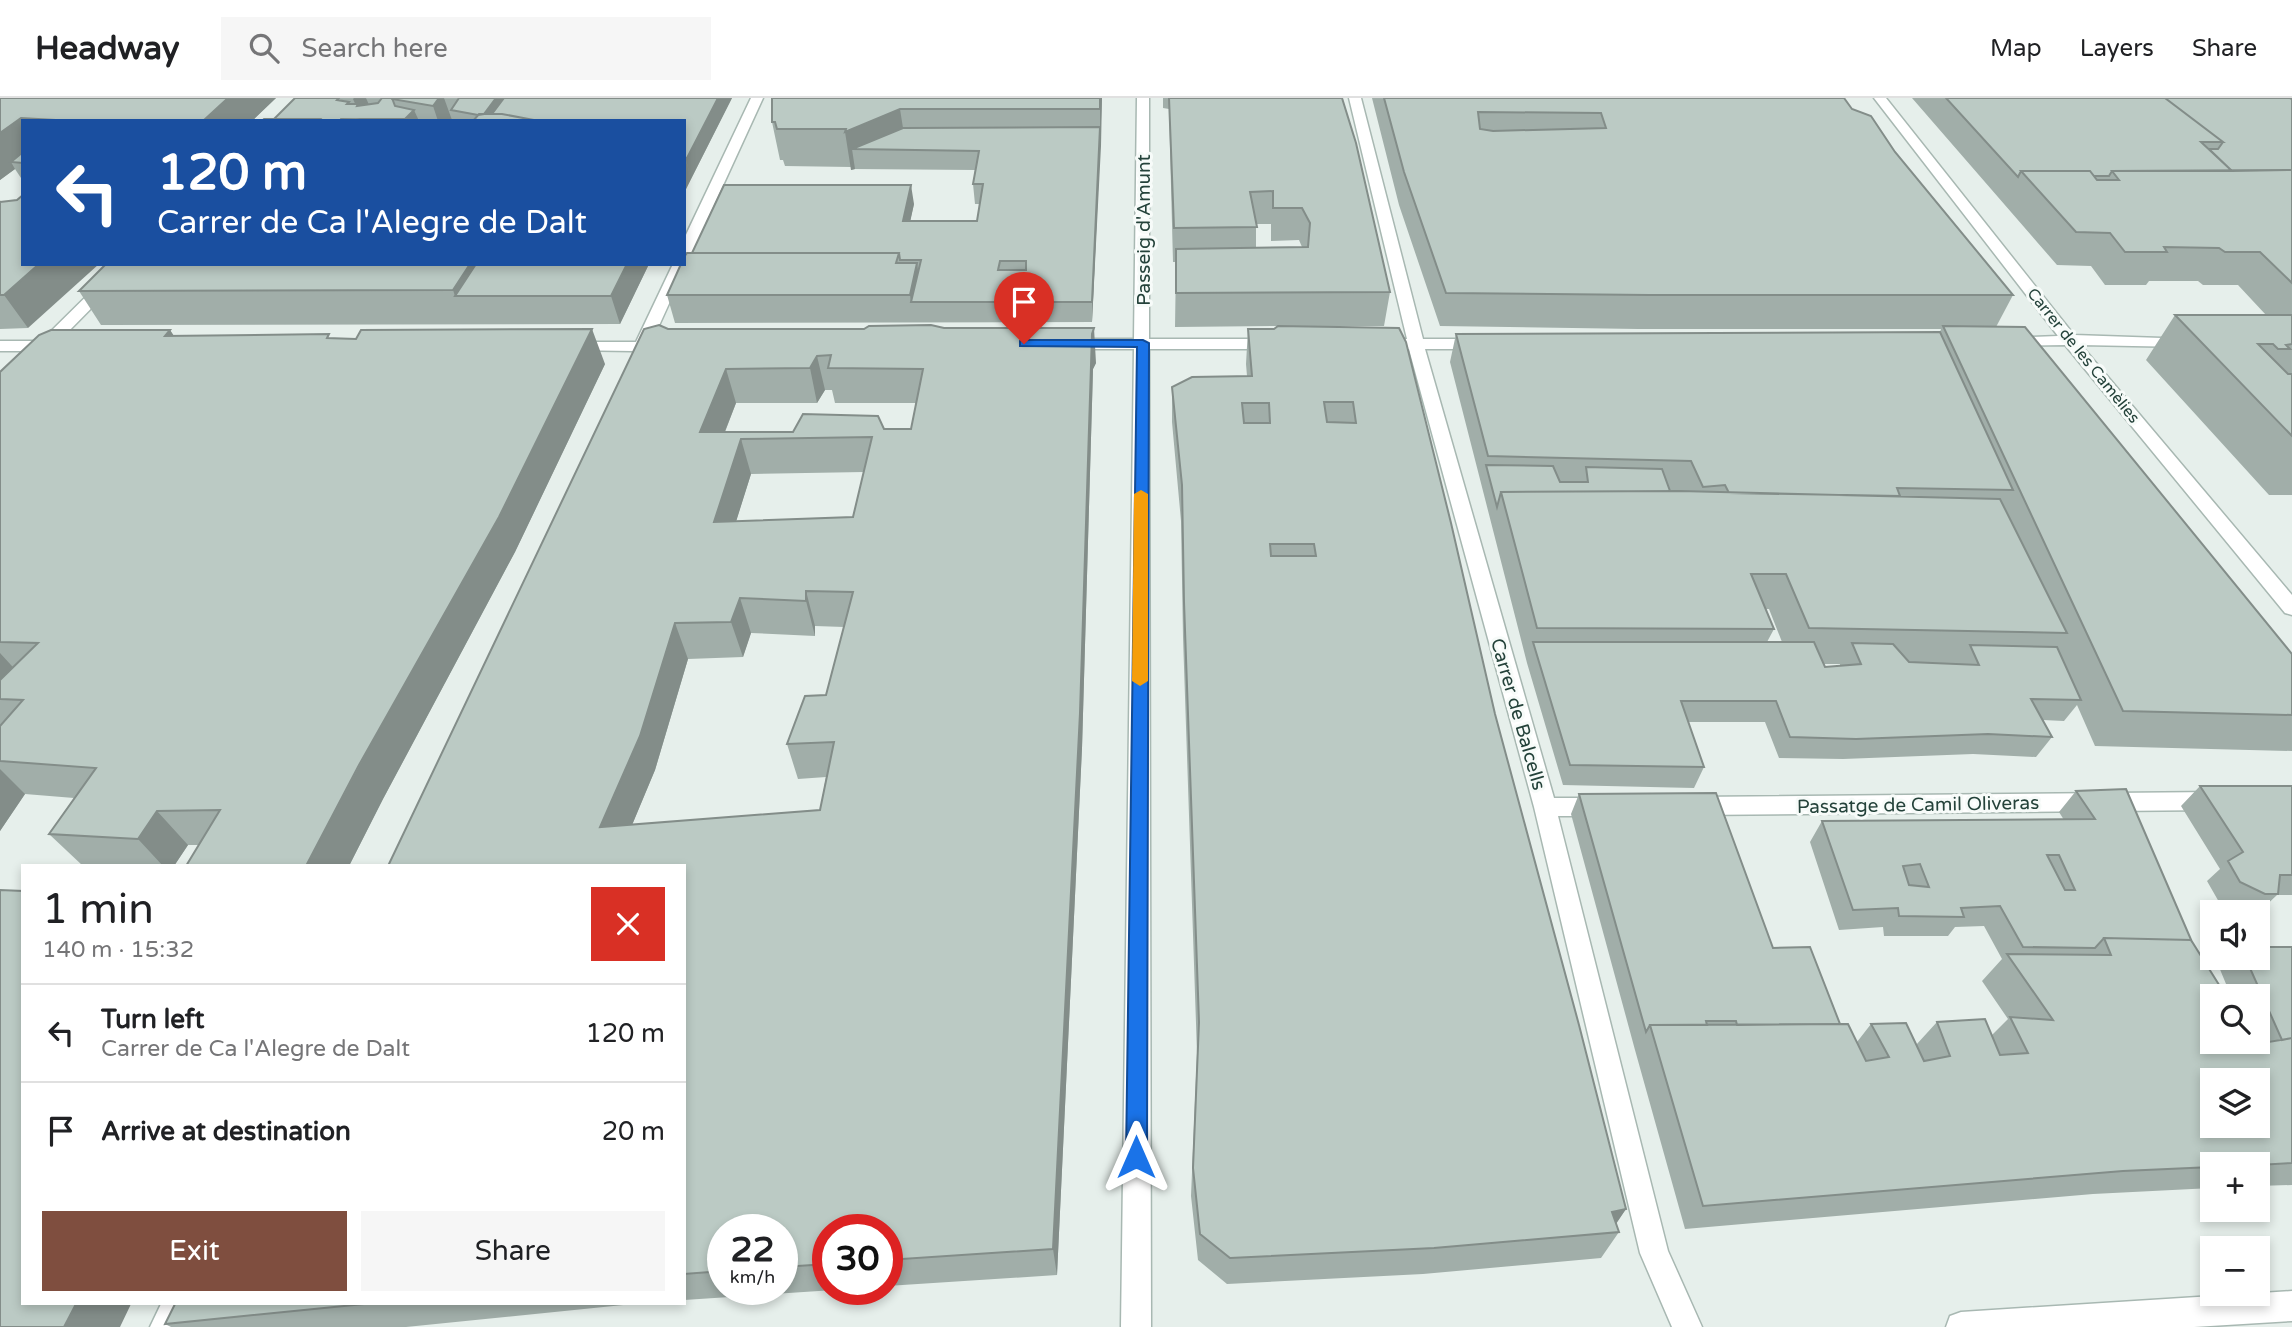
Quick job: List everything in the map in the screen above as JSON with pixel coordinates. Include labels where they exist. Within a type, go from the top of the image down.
[{"type":"street","points":[[686,251],[757,98]]},
{"type":"street","name":"Passeig d'Amunt","points":[[1136,1327],[1143,98]]},
{"type":"street","name":"Carrer de Balcells","points":[[1355,98],[1416,344],[1545,807],[1654,1254],[1687,1327]]},
{"type":"street","name":"Carrer de les Camèlies","points":[[1880,98],[2069,340],[2292,608]]},
{"type":"street","points":[[0,390],[126,266]]},
{"type":"street","points":[[631,370],[679,266]]},
{"type":"street","points":[[1987,343],[2069,340],[2197,342]]},
{"type":"street","points":[[1051,344],[1296,344]]},
{"type":"street","points":[[1365,344],[1494,344]]},
{"type":"street","points":[[0,346],[69,346]]},
{"type":"street","points":[[557,347],[685,346]]},
{"type":"street","name":"Passatge de Camil Oliveras","points":[[1674,806],[2237,801]]},
{"type":"street","points":[[1545,807],[1619,807]]},
{"type":"street","points":[[165,1327],[176,1305]]},
{"type":"street","points":[[1961,1327],[2292,1306]]},
{"type":"building","points":[[0,98],[228,98],[205,119],[21,118],[0,133]]},
{"type":"building","points":[[295,98],[339,98],[337,100],[358,104],[357,106],[378,103],[382,98],[392,98],[395,106],[414,110],[405,119],[274,119]]},
{"type":"building","points":[[392,98],[439,98],[433,106]]},
{"type":"building","points":[[459,98],[496,98],[484,114],[478,115],[451,110]]},
{"type":"building","points":[[504,98],[718,98],[686,160],[686,119],[528,119],[492,114]]},
{"type":"building","points":[[772,98],[1100,98],[1100,109],[900,109],[845,132],[846,129],[777,129],[775,122],[772,122]]},
{"type":"building","points":[[1169,98],[1342,98],[1356,143],[1390,292],[1176,293],[1176,249],[1308,247],[1310,223],[1302,208],[1273,208],[1273,191],[1250,192],[1257,227],[1174,228]]},
{"type":"building","points":[[1384,98],[1844,98],[1852,109],[1871,116],[1895,152],[2013,295],[1446,293],[1404,172]],"holes":[[[1478,112],[1601,113],[1606,128],[1493,131],[1480,129]]]},
{"type":"building","points":[[1946,98],[2165,98],[2223,142],[2201,142],[2232,171],[2112,171],[2109,176],[2094,176],[2090,171],[2021,171],[2018,177]]},
{"type":"building","points":[[2165,98],[2292,99],[2292,170],[2232,171],[2209,149],[2218,149],[2223,142]]},
{"type":"building","points":[[479,114],[502,114],[528,119],[475,119]]},
{"type":"building","points":[[1100,127],[1092,302],[911,302],[921,260],[900,260],[899,253],[692,253],[724,185],[911,185],[903,221],[977,221],[983,184],[973,184],[979,151],[852,149],[903,128]],"holes":[[[1000,261],[1026,261],[1026,270],[998,270]]]},
{"type":"building","points":[[21,154],[21,163],[11,162]]},
{"type":"building","points":[[2292,170],[2292,283],[2260,252],[2164,247],[2167,252],[2125,252],[2110,233],[2076,232],[2021,171],[2090,171],[2097,180],[2119,180],[2112,171]]},
{"type":"building","points":[[21,197],[21,266],[37,266],[4,295],[0,295],[0,202],[17,200]]},
{"type":"building","points":[[899,253],[896,263],[917,263],[910,295],[667,295],[680,266],[686,266],[686,254]]},
{"type":"building","points":[[104,266],[469,266],[453,290],[79,291]]},
{"type":"building","points":[[475,266],[626,266],[611,296],[455,296]]},
{"type":"building","points":[[2175,315],[2292,315],[2292,344],[2286,345],[2290,349],[2278,349],[2273,344],[2258,344],[2288,374],[2292,374],[2292,436]]},
{"type":"building","points":[[659,325],[668,329],[864,329],[869,326],[931,325],[944,328],[1094,328],[1080,713],[1053,1249],[903,1259],[903,1214],[812,1214],[812,1265],[798,1266],[798,1214],[707,1214],[707,1272],[686,1274],[686,864],[389,864],[644,329]],"holes":[[[831,355],[828,368],[923,369],[911,429],[884,429],[878,416],[803,414],[793,432],[700,432],[726,369],[810,368],[817,356]],[[872,437],[853,517],[714,522],[741,439]],[[806,591],[853,592],[826,695],[805,696],[787,744],[834,742],[820,810],[600,827],[640,736],[675,623],[731,622],[740,598],[806,601]]]},
{"type":"building","points":[[1278,326],[1399,328],[1406,342],[1495,714],[1626,1209],[1612,1212],[1619,1232],[1434,1248],[1230,1258],[1200,1234],[1193,1168],[1199,1022],[1182,485],[1172,387],[1192,377],[1252,376],[1248,329],[1274,329]],"holes":[[[1324,402],[1353,402],[1356,423],[1327,422]],[[1242,403],[1269,403],[1270,423],[1244,423]],[[1270,544],[1314,544],[1316,556],[1271,556]]]},
{"type":"building","points":[[1943,326],[2025,327],[2292,654],[2292,715],[2123,711]]},
{"type":"building","points":[[592,329],[499,517],[359,765],[307,864],[187,864],[220,810],[157,811],[138,839],[49,834],[96,768],[0,761],[0,726],[23,700],[0,699],[0,680],[38,643],[0,642],[0,372],[39,335],[51,330],[170,330],[165,336],[329,334],[327,338],[356,339],[361,330]]},
{"type":"building","points":[[1940,332],[2013,490],[1897,488],[1900,496],[1729,493],[1725,485],[1703,487],[1691,461],[1488,456],[1456,334]]},
{"type":"building","points":[[1486,465],[1553,466],[1560,482],[1588,482],[1586,467],[1662,469],[1670,491],[1501,492],[1497,507]]},
{"type":"building","points":[[1680,491],[2000,499],[2067,633],[1809,628],[1786,574],[1751,574],[1774,629],[1537,628],[1501,492]]},
{"type":"building","points":[[1533,642],[1814,642],[1825,667],[1861,664],[1852,643],[1893,644],[1909,662],[1979,665],[1970,645],[2057,647],[2081,700],[2031,699],[2052,737],[1988,734],[1856,739],[1790,737],[1776,701],[1681,701],[1704,767],[1570,765]]},
{"type":"building","points":[[2200,786],[2292,786],[2292,875],[2280,875],[2278,894],[2265,894],[2240,882],[2228,861],[2243,852]]},
{"type":"building","points":[[2126,789],[2192,942],[2104,938],[2095,948],[2023,947],[2000,906],[1961,908],[1964,917],[1899,916],[1898,908],[1853,910],[1822,821],[2095,819],[2076,791]],"holes":[[[2047,855],[2059,855],[2075,890],[2065,890]],[[1920,864],[1929,887],[1909,885],[1903,866]]]},
{"type":"building","points":[[1716,793],[1773,948],[1810,947],[1840,1024],[1737,1025],[1736,1021],[1706,1021],[1707,1025],[1650,1025],[1646,1032],[1579,794]]},
{"type":"building","points":[[0,890],[21,891],[21,1305],[75,1305],[64,1327],[0,1327]]},
{"type":"building","points":[[2104,938],[2191,940],[2200,954],[2200,970],[2210,970],[2218,984],[2200,984],[2200,1054],[2270,1054],[2270,1042],[2292,1038],[2292,1163],[2270,1164],[2270,1152],[2200,1152],[2200,1168],[2123,1171],[1703,1206],[1650,1025],[1848,1024],[1866,1061],[1889,1057],[1871,1024],[1906,1023],[1924,1061],[1950,1056],[1937,1022],[1985,1019],[2000,1055],[2028,1053],[2010,1017],[2053,1020],[2007,954],[2111,955]]},
{"type":"building","points":[[2270,947],[2292,947],[2292,1038],[2282,1040],[2270,1013],[2270,984],[2257,984],[2251,970],[2270,970]]},
{"type":"building","points":[[174,1305],[354,1305],[165,1324]]},
{"type":"slow traffic","points":[[1140,681],[1141,494]]},
{"type":"route","points":[[1024,344],[1143,343],[1136,1157]]}]
